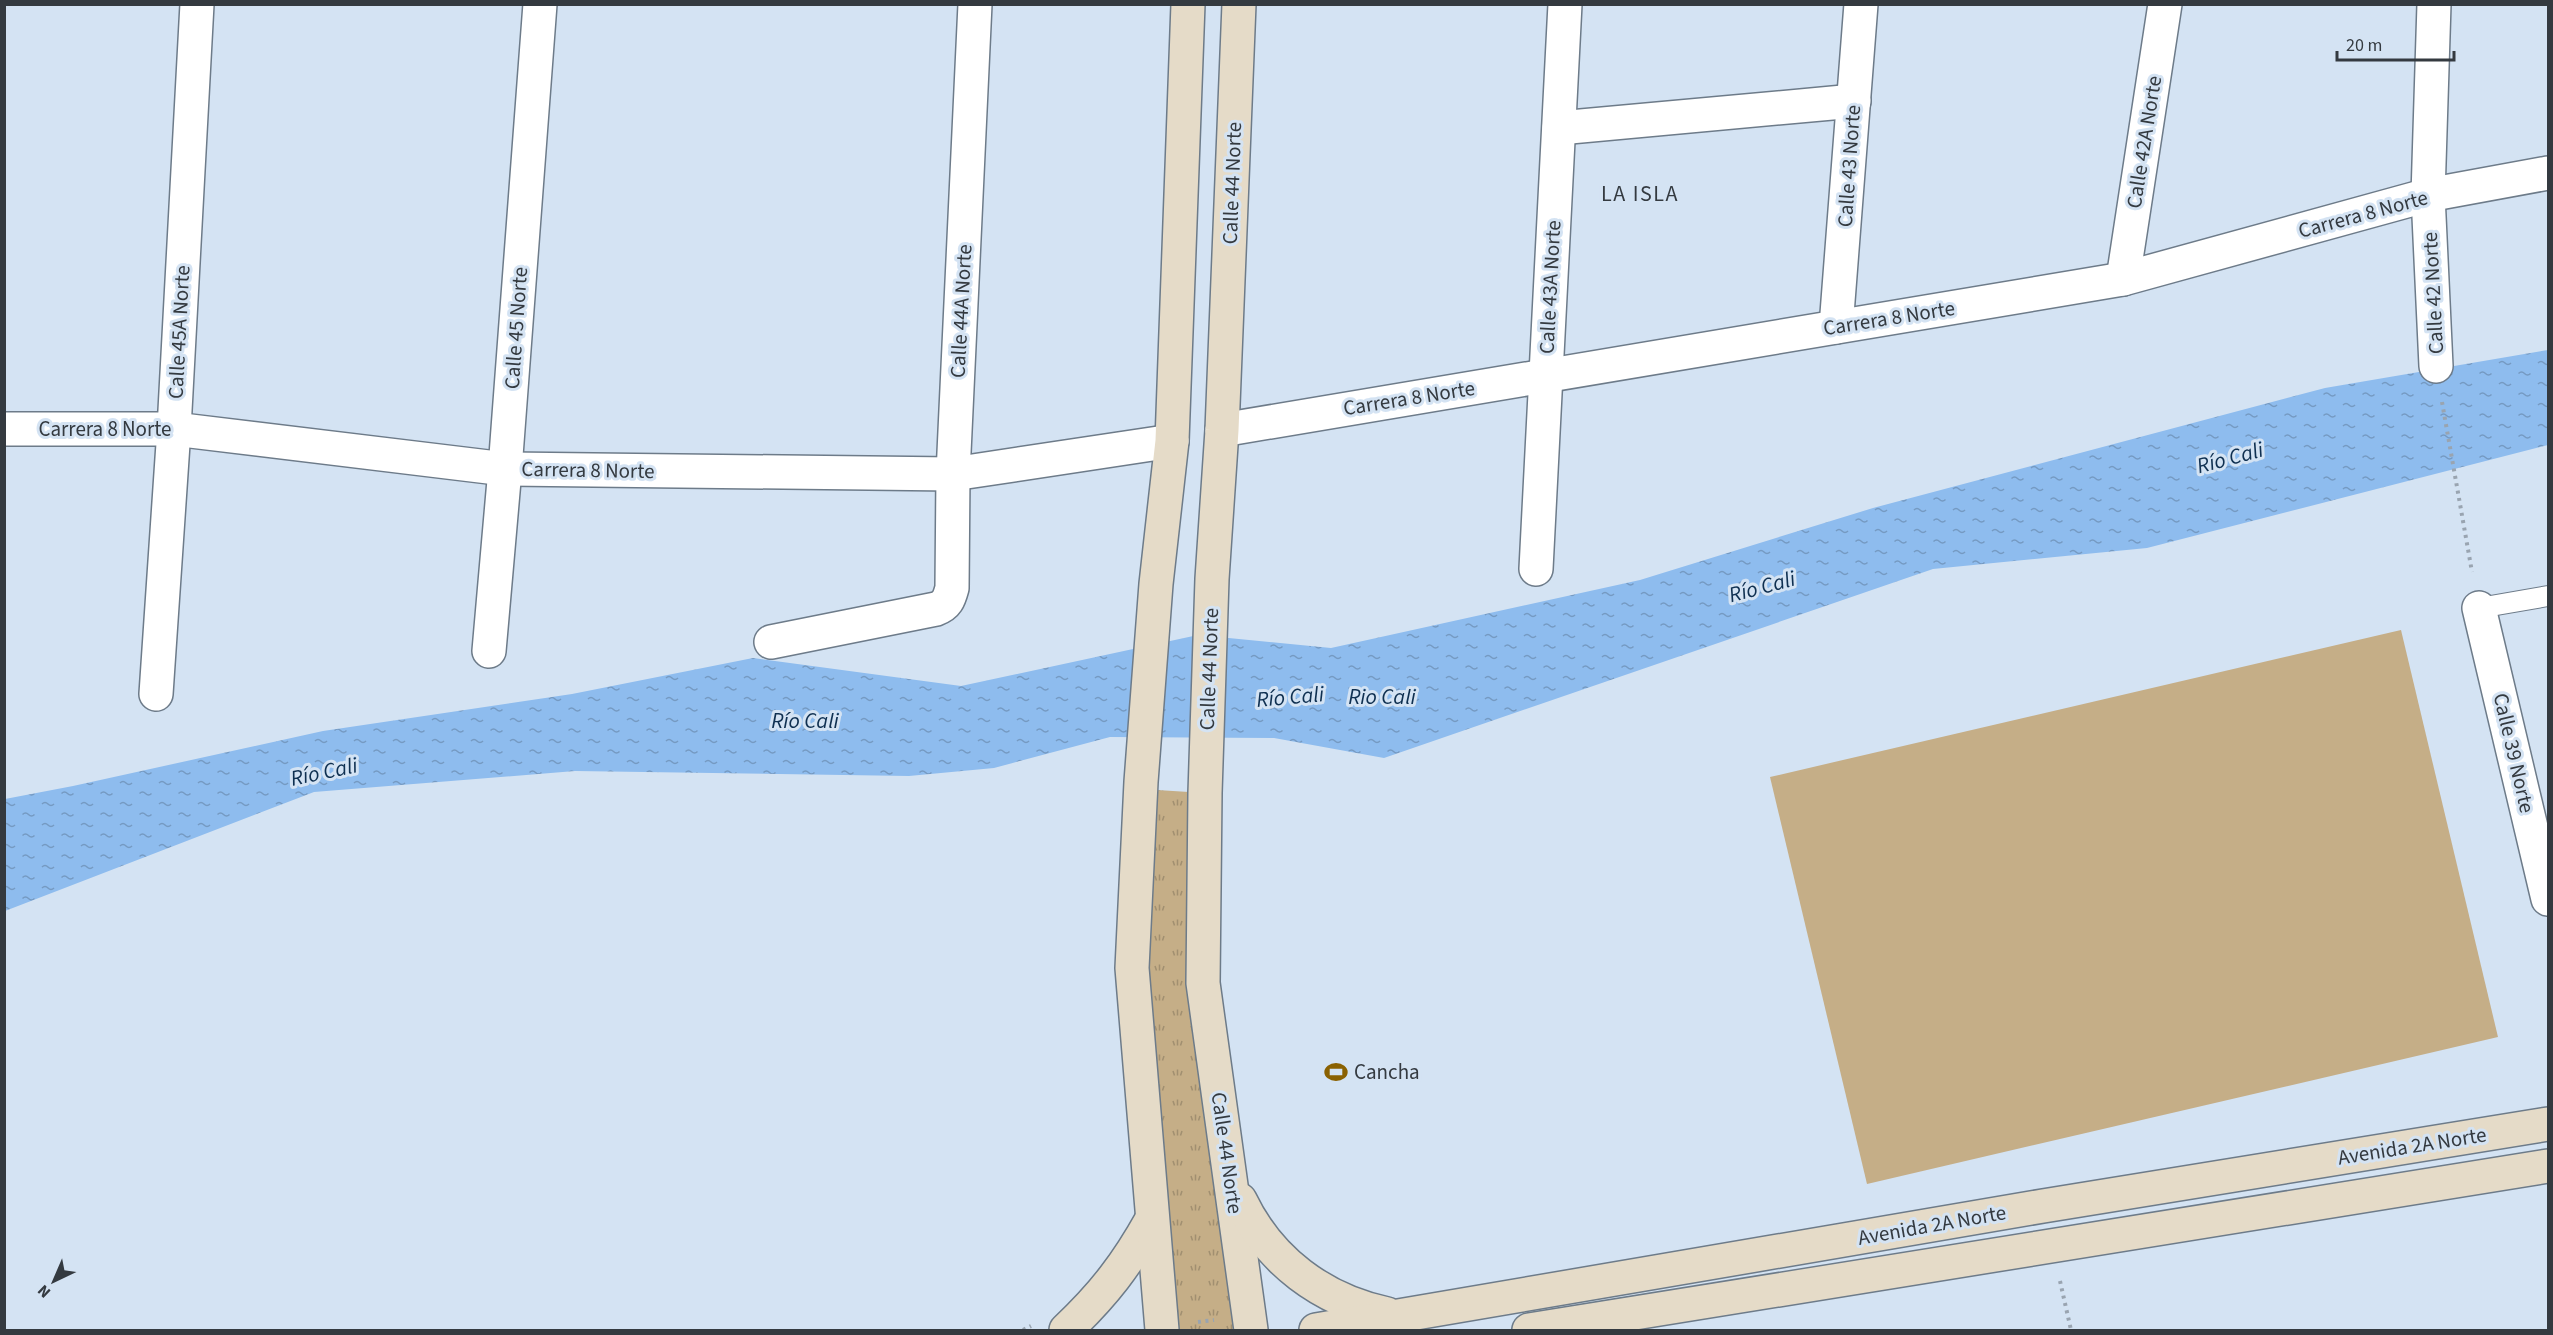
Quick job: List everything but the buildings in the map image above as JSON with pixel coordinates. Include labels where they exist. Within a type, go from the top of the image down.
[{"type":"main road","points":[[1162,1330],[1132,968],[1141,782],[1156,584],[1172,441],[1188,4]]},
{"type":"main road","name":"Calle 44 Norte","points":[[1239,4],[1222,430],[1212,579],[1205,786],[1203,983],[1251,1330]]},
{"type":"main road","name":"Avenida 2A Norte","points":[[1316,1330],[2032,1208],[2548,1124]]},
{"type":"main road","name":"Avenida 2A Norte","points":[[1529,1330],[2548,1166]]},
{"type":"main road","points":[[1232,1185],[1250,1222],[1275,1254],[1305,1280],[1334,1298],[1365,1310],[1398,1317]]},
{"type":"main road","points":[[1066,1330],[1097,1302],[1128,1261],[1152,1219]]},
{"type":"street","name":"Calle 45A Norte","points":[[156,694],[174,429],[197,4]]},
{"type":"street","name":"Calle 45 Norte","points":[[489,651],[540,4]]},
{"type":"street","name":"Calle 44A Norte","points":[[771,642],[936,609],[944,606],[952,588],[953,474],[975,4]]},
{"type":"street","name":"Calle 43A Norte","points":[[1536,569],[1565,4]]},
{"type":"street","name":"Calle 43 Norte","points":[[1836,327],[1861,4]]},
{"type":"street","name":"Calle 42A Norte","points":[[2123,279],[2165,4]]},
{"type":"street","name":"Calle 42 Norte","points":[[2434,4],[2428,195],[2436,366]]},
{"type":"street","points":[[1559,128],[1854,101]]},
{"type":"street","name":"Carrera 8 Norte","points":[[1222,430],[2123,279],[2428,195],[2548,173]]},
{"type":"street","name":"Carrera 8 Norte","points":[[4,429],[174,429],[505,469],[953,474],[1172,441]]},
{"type":"street","name":"Calle 39 Norte","points":[[2479,608],[2548,899]]},
{"type":"lane","points":[[2479,608],[2548,596]]},
{"type":"path","points":[[2436,366],[2460,513],[2479,608]]},
{"type":"path","points":[[2052,1245],[2071,1330]]},
{"type":"green space","points":[[2401,630],[2498,1037],[1867,1184],[1770,777]]},
{"type":"green space","points":[[1141,789],[1205,793],[1203,983],[1251,1330],[1162,1330]]},
{"type":"water","name":"Rio Cali","points":[[2548,350],[2548,445],[2147,548],[1933,569],[1384,758],[1274,738],[1110,737],[994,768],[909,776],[575,771],[314,792],[5,911],[5,799],[323,731],[572,694],[753,658],[961,686],[1198,635],[1331,648],[1640,580],[1873,508],[2325,388]]},
{"type":"place","name":"Cancha","points":[[1336,1072]]},
{"type":"district","name":"LA ISLA","points":[[1640,194]]},
{"type":"water label","name":"Río Cali","points":[[2230,458]]},
{"type":"water label","name":"Río Cali","points":[[1762,587]]},
{"type":"water label","name":"Río Cali","points":[[1290,697]]},
{"type":"water label","name":"Río Cali","points":[[805,721]]},
{"type":"water label","name":"Río Cali","points":[[324,772]]}]
